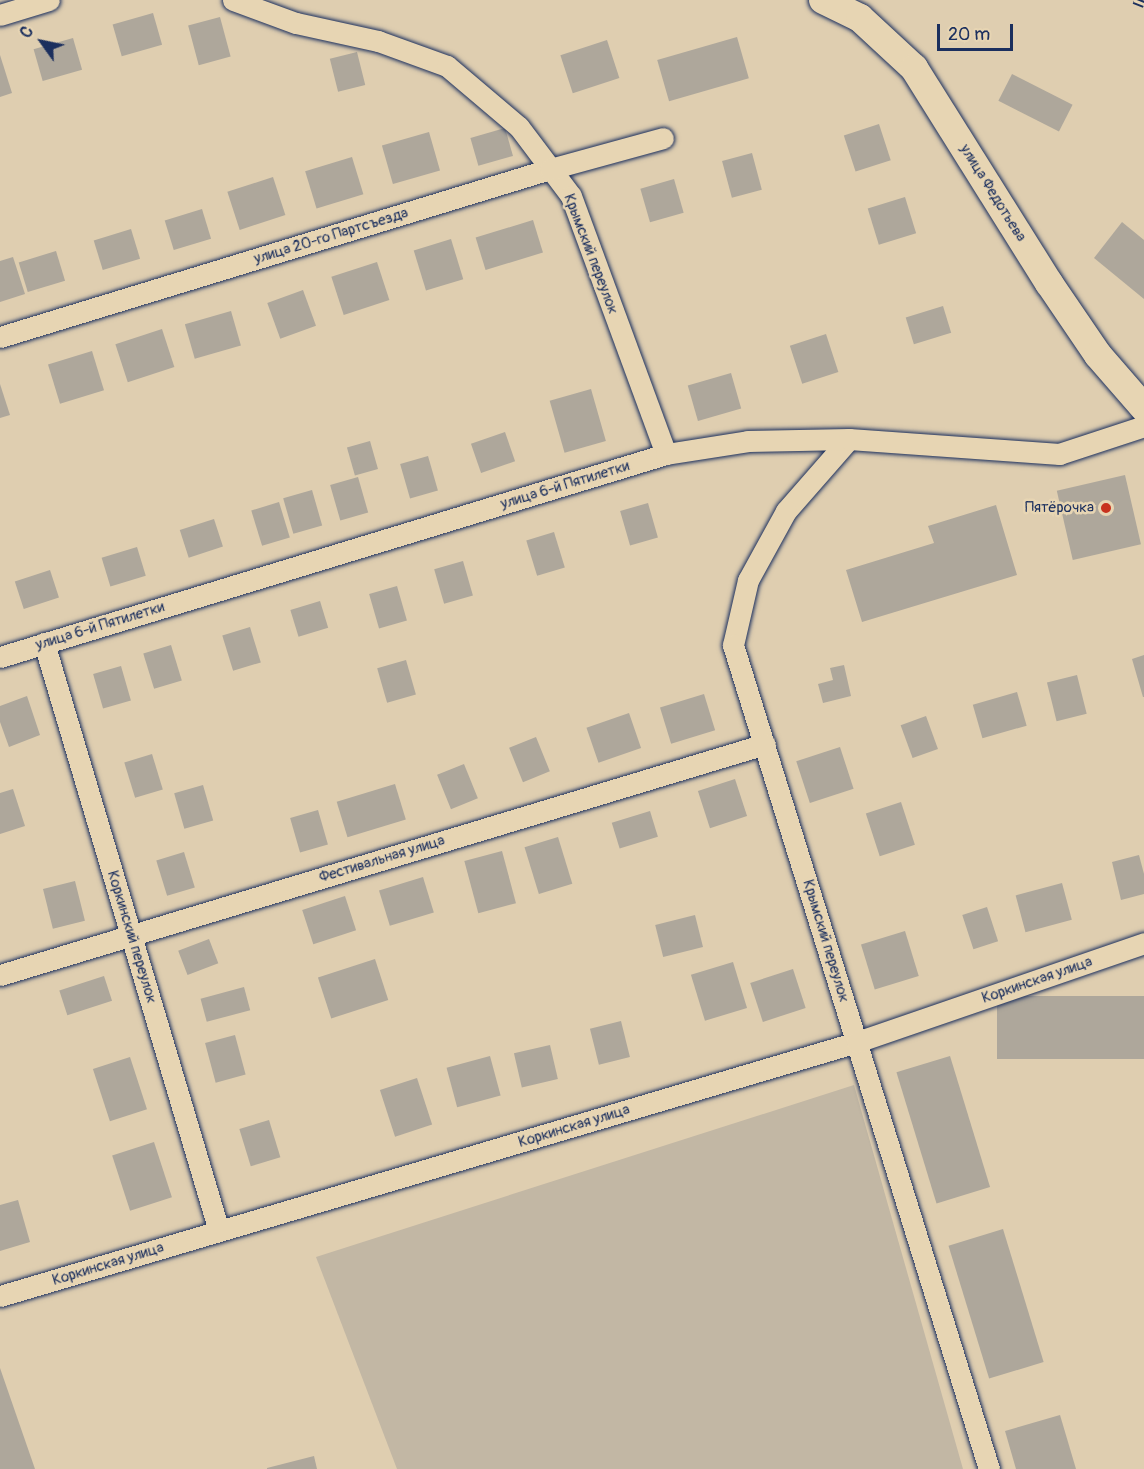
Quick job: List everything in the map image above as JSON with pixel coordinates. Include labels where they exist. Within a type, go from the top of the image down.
[{"type":"main road","name":"улица Федотьева","points":[[823,0],[860,18],[914,68],[1049,283],[1098,355],[1144,408]]},
{"type":"street","points":[[0,15],[49,0]]},
{"type":"street","name":"Крымский переулок","points":[[233,0],[296,23],[378,41],[447,66],[519,127],[571,196],[666,454]]},
{"type":"street","name":"улица 20-го Партсъезда","points":[[0,337],[550,169],[663,138]]},
{"type":"street","name":"улица 6-й Пятилетки","points":[[0,657],[666,454],[748,441],[849,439],[1059,454],[1144,426]]},
{"type":"street","name":"Крымский переулок","points":[[849,439],[786,511],[748,580],[733,645],[989,1469]]},
{"type":"street","name":"Коркинский переулок","points":[[44,643],[219,1231]]},
{"type":"street","name":"Фестивальная улица","points":[[0,975],[765,744]]},
{"type":"street","name":"Коркинская улица","points":[[0,1296],[857,1042],[1144,943]]},
{"type":"shaded area","points":[[854,1085],[963,1469],[397,1469],[316,1257]]},
{"type":"building","points":[[153,13],[162,45],[122,56],[113,25]]},
{"type":"building","points":[[220,17],[231,57],[199,65],[188,26]]},
{"type":"building","points":[[737,37],[749,78],[669,101],[657,60]]},
{"type":"building","points":[[73,38],[82,70],[43,81],[34,49]]},
{"type":"building","points":[[607,40],[619,78],[573,93],[560,55]]},
{"type":"building","points":[[357,52],[365,85],[338,92],[330,59]]},
{"type":"building","points":[[0,55],[12,93],[0,97]]},
{"type":"building","points":[[1012,74],[1073,105],[1059,132],[998,101]]},
{"type":"building","points":[[879,124],[891,160],[856,172],[844,135]]},
{"type":"building","points":[[505,128],[513,156],[478,166],[470,138]]},
{"type":"building","points":[[429,132],[440,170],[393,184],[382,146]]},
{"type":"building","points":[[752,153],[762,190],[732,198],[722,161]]},
{"type":"building","points":[[352,157],[363,194],[317,209],[305,171]]},
{"type":"building","points":[[273,177],[285,215],[240,230],[227,192]]},
{"type":"building","points":[[674,179],[684,213],[650,222],[640,189]]},
{"type":"building","points":[[905,197],[916,233],[879,245],[868,208]]},
{"type":"building","points":[[202,209],[211,239],[174,250],[165,220]]},
{"type":"building","points":[[533,220],[543,253],[486,270],[476,238]]},
{"type":"building","points":[[1122,222],[1144,240],[1144,299],[1094,258]]},
{"type":"building","points":[[131,229],[140,259],[103,270],[94,240]]},
{"type":"building","points":[[451,239],[463,279],[426,291],[414,250]]},
{"type":"building","points":[[56,251],[65,281],[28,292],[19,262]]},
{"type":"building","points":[[13,257],[25,294],[0,302],[0,261]]},
{"type":"building","points":[[377,262],[389,300],[344,315],[331,277]]},
{"type":"building","points":[[303,290],[316,326],[280,339],[267,303]]},
{"type":"building","points":[[943,306],[951,333],[914,344],[906,317]]},
{"type":"building","points":[[231,311],[241,346],[195,359],[185,324]]},
{"type":"building","points":[[162,329],[174,367],[128,382],[115,344]]},
{"type":"building","points":[[826,334],[838,372],[802,384],[790,346]]},
{"type":"building","points":[[92,351],[104,390],[60,404],[48,364]]},
{"type":"building","points":[[731,373],[741,409],[698,421],[688,385]]},
{"type":"building","points":[[0,384],[10,415],[0,418]]},
{"type":"building","points":[[591,389],[606,441],[565,453],[550,401]]},
{"type":"building","points":[[505,432],[515,461],[481,473],[471,444]]},
{"type":"building","points":[[370,441],[378,469],[355,475],[347,448]]},
{"type":"building","points":[[428,456],[438,491],[410,499],[400,464]]},
{"type":"building","points":[[1125,475],[1141,544],[1073,560],[1057,491]]},
{"type":"building","points":[[358,477],[368,513],[340,521],[330,485]]},
{"type":"building","points":[[312,490],[322,526],[293,534],[283,498]]},
{"type":"building","points":[[279,502],[290,537],[262,546],[251,510]]},
{"type":"building","points":[[648,503],[658,538],[630,546],[620,511]]},
{"type":"building","points":[[996,505],[1017,575],[862,622],[846,570],[934,543],[928,526]]},
{"type":"building","points":[[214,519],[223,547],[189,558],[180,530]]},
{"type":"building","points":[[554,532],[565,567],[537,576],[526,540]]},
{"type":"building","points":[[137,547],[146,576],[110,587],[102,558]]},
{"type":"building","points":[[463,561],[473,596],[444,604],[434,569]]},
{"type":"building","points":[[50,570],[59,598],[24,609],[15,581]]},
{"type":"building","points":[[397,586],[407,621],[379,629],[369,594]]},
{"type":"building","points":[[320,601],[328,628],[299,637],[290,610]]},
{"type":"building","points":[[250,627],[261,662],[233,671],[222,635]]},
{"type":"building","points":[[171,645],[182,680],[154,689],[143,653]]},
{"type":"building","points":[[1144,655],[1144,697],[1143,697],[1132,659]]},
{"type":"building","points":[[406,660],[416,695],[387,703],[377,668]]},
{"type":"building","points":[[844,665],[851,696],[823,703],[818,684],[833,680],[830,668]]},
{"type":"building","points":[[121,666],[131,701],[103,709],[93,674]]},
{"type":"building","points":[[1077,675],[1087,714],[1057,721],[1047,682]]},
{"type":"building","points":[[1017,692],[1027,726],[982,738],[973,705]]},
{"type":"building","points":[[704,694],[715,730],[671,744],[660,707]]},
{"type":"building","points":[[27,696],[40,735],[9,747],[0,722],[0,706]]},
{"type":"building","points":[[629,713],[641,748],[598,763],[586,728]]},
{"type":"building","points":[[926,716],[938,749],[913,758],[901,725]]},
{"type":"building","points":[[536,737],[550,771],[523,782],[509,748]]},
{"type":"building","points":[[840,747],[854,789],[810,803],[796,761]]},
{"type":"building","points":[[152,754],[163,789],[135,798],[124,762]]},
{"type":"building","points":[[464,764],[478,798],[451,809],[437,775]]},
{"type":"building","points":[[735,779],[747,816],[710,828],[698,791]]},
{"type":"building","points":[[395,784],[406,819],[347,837],[337,802]]},
{"type":"building","points":[[203,785],[213,821],[184,829],[174,793]]},
{"type":"building","points":[[13,789],[25,826],[0,834],[0,793]]},
{"type":"building","points":[[901,802],[915,845],[880,856],[866,813]]},
{"type":"building","points":[[318,810],[328,845],[300,853],[290,818]]},
{"type":"building","points":[[650,811],[658,837],[620,849],[612,823]]},
{"type":"building","points":[[558,837],[572,884],[539,894],[525,847]]},
{"type":"building","points":[[502,851],[516,903],[478,913],[464,861]]},
{"type":"building","points":[[184,852],[195,887],[167,896],[156,860]]},
{"type":"building","points":[[1139,855],[1144,874],[1144,894],[1121,900],[1112,862]]},
{"type":"building","points":[[423,877],[434,912],[390,926],[379,890]]},
{"type":"building","points":[[75,881],[85,921],[53,929],[43,889]]},
{"type":"building","points":[[1062,883],[1072,920],[1025,932],[1016,895]]},
{"type":"building","points":[[345,896],[356,930],[313,944],[302,910]]},
{"type":"building","points":[[987,907],[998,941],[973,949],[962,915]]},
{"type":"building","points":[[695,915],[703,947],[663,957],[655,925]]},
{"type":"building","points":[[905,931],[919,976],[875,989],[861,944]]},
{"type":"building","points":[[209,939],[218,963],[188,975],[178,951]]},
{"type":"building","points":[[375,959],[388,1000],[331,1018],[318,978]]},
{"type":"building","points":[[733,962],[747,1008],[705,1021],[691,975]]},
{"type":"building","points":[[793,969],[806,1008],[763,1022],[750,983]]},
{"type":"building","points":[[104,976],[112,1001],[67,1015],[59,991]]},
{"type":"building","points":[[244,987],[250,1010],[207,1022],[201,999]]},
{"type":"building","points":[[997,996],[1144,996],[1144,1059],[997,1059]]},
{"type":"building","points":[[621,1021],[630,1057],[599,1065],[590,1029]]},
{"type":"building","points":[[235,1035],[246,1075],[216,1083],[205,1043]]},
{"type":"building","points":[[550,1045],[558,1079],[522,1087],[514,1053]]},
{"type":"building","points":[[490,1056],[501,1096],[457,1107],[447,1068]]},
{"type":"building","points":[[950,1056],[990,1187],[937,1203],[896,1072]]},
{"type":"building","points":[[130,1057],[147,1109],[110,1121],[93,1069]]},
{"type":"building","points":[[417,1078],[432,1125],[395,1137],[380,1090]]},
{"type":"building","points":[[269,1120],[280,1157],[251,1166],[239,1129]]},
{"type":"building","points":[[154,1142],[172,1197],[130,1211],[112,1156]]},
{"type":"building","points":[[18,1200],[30,1242],[0,1251],[0,1205]]},
{"type":"building","points":[[1003,1229],[1044,1362],[989,1379],[948,1246]]},
{"type":"building","points":[[0,1368],[35,1469],[0,1469]]},
{"type":"building","points":[[1060,1415],[1076,1469],[1016,1469],[1005,1431]]},
{"type":"building","points":[[314,1456],[317,1469],[267,1469],[267,1468]]},
{"type":"railway","points":[[1134,0],[1144,4]]},
{"type":"place","name":"Пятёрочка","points":[[1106,508]]}]
